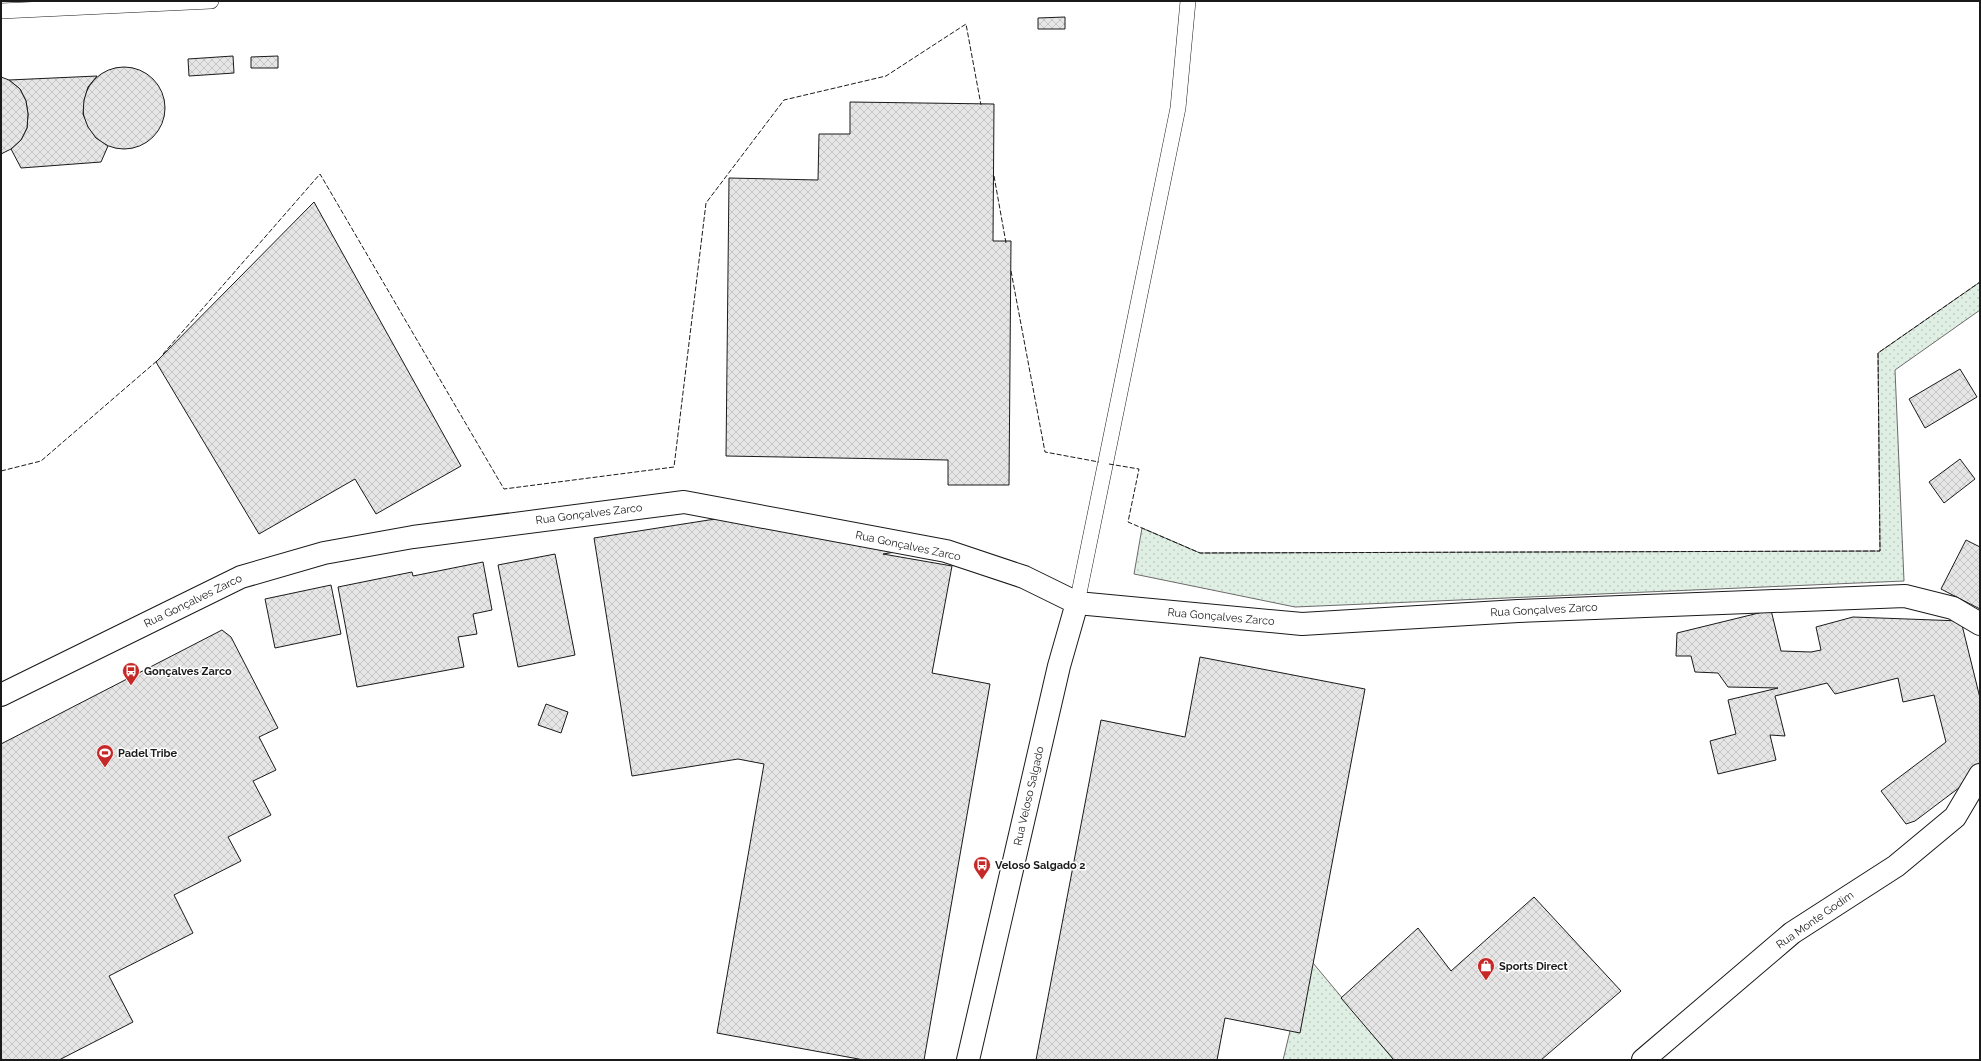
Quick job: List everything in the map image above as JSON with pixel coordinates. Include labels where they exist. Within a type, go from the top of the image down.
[{"type":"street","name":"Rua Gonçalves Zarco","points":[[1,695],[241,577],[324,553],[413,536],[684,502],[946,551],[1024,577],[1076,603],[1302,624],[1518,611],[1905,596],[1953,608],[1980,624]]},
{"type":"street","name":"Rua Veloso Salgado","points":[[968,1060],[1059,666],[1076,603]]},
{"type":"street","name":"Rua Monte Godim","points":[[1643,1060],[1792,933],[1896,866],[1954,817],[1980,775]]},
{"type":"lane","points":[[1,10],[211,1]]},
{"type":"lane","points":[[1076,603],[1178,108],[1188,1]]},
{"type":"green space","points":[[1980,282],[1980,310],[1895,370],[1904,581],[1295,607],[1134,574],[1142,528],[1200,553],[1880,551],[1878,353]]},
{"type":"green space","points":[[1308,957],[1394,1060],[1283,1060]]},
{"type":"building","points":[[1065,17],[1065,29],[1038,29],[1038,18]]},
{"type":"building","points":[[233,56],[234,73],[189,76],[188,59]]},
{"type":"building","points":[[278,56],[278,68],[251,68],[251,57]]},
{"type":"building","points":[[124,67],[140,70],[153,79],[162,92],[165,108],[162,124],[153,137],[140,146],[124,149],[108,146],[95,137],[86,124],[83,108],[86,92],[95,79],[108,70]]},
{"type":"building","points":[[97,76],[88,87],[84,100],[83,114],[88,127],[96,138],[108,146],[101,162],[21,168],[11,149],[21,140],[27,128],[28,114],[26,101],[20,89],[9,80]]},
{"type":"building","points":[[1,77],[9,80],[20,89],[26,101],[28,114],[27,128],[21,140],[11,149],[1,154]]},
{"type":"building","points":[[850,102],[994,104],[993,241],[1011,241],[1009,485],[948,485],[948,460],[726,456],[729,178],[818,180],[819,134],[850,134]]},
{"type":"building","points":[[314,202],[461,466],[376,514],[355,479],[259,534],[156,362]]},
{"type":"building","points":[[1960,369],[1977,397],[1925,428],[1909,399]]},
{"type":"building","points":[[1960,459],[1975,479],[1944,503],[1929,482]]},
{"type":"building","points":[[728,517],[908,550],[883,554],[952,566],[932,673],[990,684],[924,1060],[864,1060],[717,1033],[764,764],[738,759],[632,776],[594,538]]},
{"type":"building","points":[[1966,540],[1980,547],[1980,609],[1941,589]]},
{"type":"building","points":[[555,554],[575,655],[518,667],[498,565]]},
{"type":"building","points":[[483,562],[492,610],[473,614],[477,634],[458,637],[464,667],[357,687],[338,587],[412,572],[413,576]]},
{"type":"building","points":[[331,585],[341,634],[275,648],[265,599]]},
{"type":"building","points":[[1771,610],[1781,651],[1811,652],[1821,650],[1816,627],[1853,617],[1961,621],[1980,698],[1980,772],[1915,821],[1906,824],[1881,791],[1946,742],[1934,695],[1903,702],[1898,678],[1835,694],[1827,683],[1775,696],[1785,736],[1770,735],[1776,760],[1718,774],[1710,741],[1736,734],[1728,700],[1778,688],[1728,687],[1718,673],[1695,672],[1691,656],[1676,656],[1677,633]]},
{"type":"building","points":[[222,630],[231,637],[278,728],[259,737],[276,770],[253,781],[271,815],[228,837],[241,861],[174,895],[193,933],[109,976],[133,1022],[59,1060],[1,1060],[1,744]]},
{"type":"building","points":[[1200,657],[1365,689],[1300,1033],[1225,1018],[1217,1060],[1036,1060],[1101,720],[1185,737]]},
{"type":"building","points":[[546,704],[568,712],[561,733],[538,725]]},
{"type":"building","name":"Sports Direct","points":[[1534,897],[1621,991],[1541,1060],[1394,1060],[1341,998],[1418,928],[1451,971]]},
{"type":"fence","points":[[163,354],[320,174],[504,489],[674,467],[706,203],[784,100],[886,76],[966,24],[981,105]]},
{"type":"fence","points":[[994,176],[1006,243]]},
{"type":"fence","points":[[1011,271],[1045,452],[1099,462]]},
{"type":"fence","points":[[1109,464],[1139,469],[1128,522],[1200,553],[1880,551],[1878,353],[1980,282]]},
{"type":"fence","points":[[1,471],[41,461],[158,360]]},
{"type":"place","name":"Gonçalves Zarco","points":[[131,686]]},
{"type":"place","name":"Padel Tribe","points":[[105,768]]},
{"type":"place","name":"Veloso Salgado 2","points":[[982,880]]},
{"type":"place","name":"Sports Direct","points":[[1486,981]]}]
